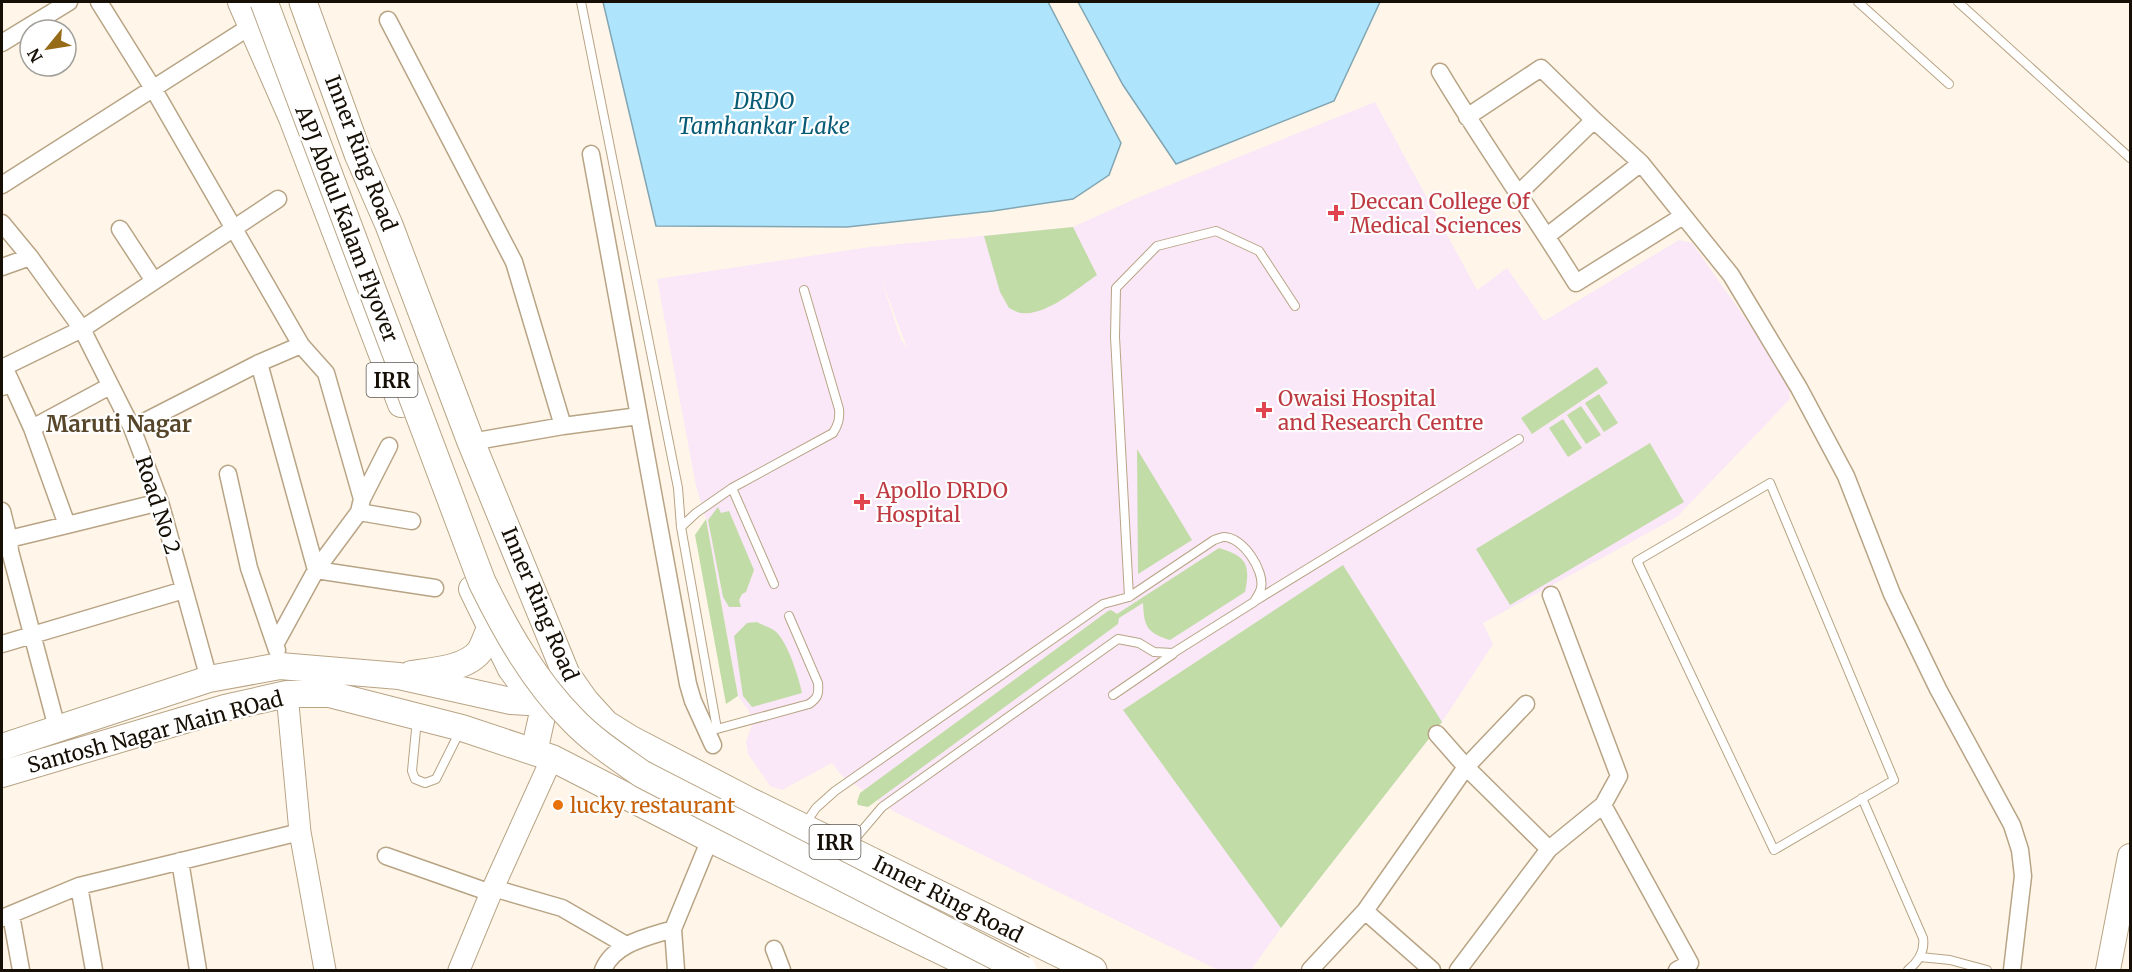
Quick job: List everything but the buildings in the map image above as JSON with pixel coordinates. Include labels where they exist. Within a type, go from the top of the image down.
[{"type":"highway","name":"APJ Abdul Kalam Flyover","points":[[264,2],[482,582],[508,634],[542,684],[573,721],[642,774],[1023,970]]},
{"type":"highway","name":"Inner Ring Road","points":[[303,2],[351,134],[389,225],[471,442],[566,674],[585,701],[606,724],[651,750],[708,754],[749,801],[1093,970]]},
{"type":"highway","points":[[292,118],[339,99]]},
{"type":"highway","points":[[306,154],[351,134]]},
{"type":"main road","name":"Inner Ring Road","points":[[241,2],[292,118],[475,598],[511,669],[543,712],[543,755]]},
{"type":"main road","points":[[399,676],[465,662],[479,652],[490,628]]},
{"type":"main road","name":"Santosh Nagar Main ROad","points":[[2,747],[278,654],[399,676],[511,701],[538,704],[585,701]]},
{"type":"main road","name":"Santosh Nagar Main ROad","points":[[2,774],[225,708],[287,694],[329,694],[462,728],[543,755]]},
{"type":"main road","name":"IRR","points":[[543,755],[980,970]]},
{"type":"main road","points":[[2108,970],[2130,856]]},
{"type":"street","points":[[2,43],[69,2]]},
{"type":"street","points":[[99,2],[154,90],[301,345],[326,373],[361,506]]},
{"type":"street","points":[[388,20],[475,183],[514,262],[563,426]]},
{"type":"street","points":[[2,185],[251,26]]},
{"type":"street","points":[[1467,117],[1541,68],[1641,163],[1731,275],[1799,388],[1846,476],[1892,594],[1938,689],[2012,825],[2020,850],[2023,876],[2012,970]]},
{"type":"street","points":[[1440,72],[1517,195],[1547,236],[1576,283],[1683,216]]},
{"type":"street","points":[[1517,195],[1594,120]]},
{"type":"street","points":[[591,154],[688,684],[708,754]]},
{"type":"street","points":[[1547,236],[1641,163]]},
{"type":"street","points":[[67,525],[32,428],[7,385],[4,367],[81,329],[278,199]]},
{"type":"street","name":"Road No 2","points":[[2,223],[30,257],[81,329],[132,428],[160,502],[209,679]]},
{"type":"street","points":[[120,229],[154,281]]},
{"type":"street","points":[[2,267],[30,257]]},
{"type":"street","points":[[132,428],[259,363],[301,345]]},
{"type":"street","points":[[259,363],[316,570]]},
{"type":"street","points":[[32,428],[110,386]]},
{"type":"street","points":[[471,442],[639,416]]},
{"type":"street","points":[[278,654],[316,570],[361,506],[389,446]]},
{"type":"street","points":[[228,474],[249,568],[278,654]]},
{"type":"street","points":[[7,548],[67,525],[160,502]]},
{"type":"street","points":[[361,506],[412,521]]},
{"type":"street","points":[[2,511],[7,548],[57,728]]},
{"type":"street","points":[[316,570],[435,588]]},
{"type":"street","points":[[2,644],[184,590]]},
{"type":"street","points":[[1458,970],[1550,849],[1603,805],[1619,776],[1551,594]]},
{"type":"street","points":[[287,694],[300,832],[326,970]]},
{"type":"street","points":[[1310,970],[1365,910],[1466,767],[1526,704]]},
{"type":"street","points":[[1437,734],[1466,767],[1550,849]]},
{"type":"street","points":[[459,970],[543,755]]},
{"type":"street","points":[[1603,805],[1690,963],[1677,970]]},
{"type":"street","points":[[21,970],[6,917],[79,886],[300,832]]},
{"type":"street","points":[[676,970],[674,929],[710,839]]},
{"type":"street","points":[[386,856],[492,890],[562,908],[626,945]]},
{"type":"street","points":[[180,861],[198,970]]},
{"type":"street","points":[[79,886],[94,970]]},
{"type":"street","points":[[1365,910],[1432,970]]},
{"type":"street","points":[[603,970],[606,963],[626,945],[674,929]]},
{"type":"street","points":[[774,949],[782,970]]},
{"type":"lane","points":[[581,2],[678,488],[708,754],[808,704],[819,693],[818,683],[789,616]]},
{"type":"lane","points":[[1858,2],[1949,84]]},
{"type":"lane","points":[[1958,2],[2130,158]]},
{"type":"lane","points":[[1129,597],[1115,337],[1116,288],[1157,246],[1216,231],[1259,251],[1294,306]]},
{"type":"lane","points":[[681,527],[696,513],[732,488],[833,433],[838,426],[839,409],[804,290]]},
{"type":"lane","points":[[1113,695],[1173,653],[1519,439]]},
{"type":"lane","points":[[1770,483],[1894,780],[1862,798],[1774,850],[1637,561],[1770,483]]},
{"type":"lane","points":[[732,488],[774,584]]},
{"type":"lane","points":[[803,826],[816,808],[835,791],[1103,604],[1129,597],[1214,540],[1225,537],[1248,550],[1256,564],[1261,587],[1254,602]]},
{"type":"lane","points":[[847,848],[882,807],[1118,639],[1139,643],[1154,652],[1173,653]]},
{"type":"lane","points":[[417,717],[412,771],[415,778],[424,783],[436,779],[462,728]]},
{"type":"lane","points":[[1862,798],[1923,938],[1925,947],[1920,957],[1908,970]]},
{"type":"lane","points":[[1920,957],[1950,960],[1987,970]]},
{"type":"shaded area","points":[[1375,102],[1477,290],[1507,268],[1544,321],[1679,240],[1692,243],[1788,379],[1790,399],[1677,517],[1483,623],[1493,644],[1442,722],[1281,928],[1251,970],[1218,970],[895,812],[841,775],[832,763],[782,790],[770,786],[748,754],[746,741],[752,726],[749,711],[738,696],[706,519],[696,486],[657,279],[870,247],[1073,227],[1137,198]],"holes":[[[880,275],[907,348],[901,340]]]},
{"type":"green space","points":[[1073,227],[1097,275],[1061,300],[1041,310],[1022,313],[1009,308],[1000,292],[984,236]]},
{"type":"green space","points":[[1597,367],[1608,383],[1532,434],[1521,418]]},
{"type":"green space","points":[[1599,394],[1618,423],[1604,432],[1585,403]]},
{"type":"green space","points":[[1581,406],[1601,435],[1586,444],[1567,415]]},
{"type":"green space","points":[[1563,419],[1582,448],[1568,457],[1549,428]]},
{"type":"green space","points":[[1650,443],[1684,502],[1510,605],[1476,549]]},
{"type":"green space","points":[[1137,449],[1192,540],[1138,574]]},
{"type":"green space","points":[[718,507],[721,513],[729,511],[754,570],[746,592],[739,600],[741,607],[729,607],[723,597],[708,520]]},
{"type":"green space","points":[[706,519],[738,696],[726,704],[695,535]]},
{"type":"green space","points":[[1219,548],[1235,554],[1244,562],[1247,568],[1245,592],[1170,640],[1156,634],[1148,627],[1144,617],[1143,603],[1119,618],[1118,624],[868,807],[858,805],[860,793],[1108,611],[1111,610],[1117,614]]},
{"type":"green space","points":[[1343,565],[1442,722],[1281,928],[1123,710]]},
{"type":"green space","points":[[757,622],[771,628],[784,642],[802,693],[752,707],[743,696],[734,636],[747,623]]},
{"type":"water","name":"DRDO Tamhankar Lake","points":[[603,2],[1048,2],[1121,143],[1109,175],[1073,199],[993,211],[847,227],[656,226]]},
{"type":"water","points":[[1078,2],[1380,2],[1334,101],[1176,164],[1123,85]]},
{"type":"place","name":"Deccan College Of Medical Sciences","points":[[1336,213]]},
{"type":"place","name":"Owaisi Hospital and Research Centre","points":[[1264,410]]},
{"type":"place","name":"Apollo DRDO Hospital","points":[[862,502]]},
{"type":"place","name":"lucky restaurant","points":[[558,805]]},
{"type":"district","name":"Maruti Nagar","points":[[119,424]]}]
